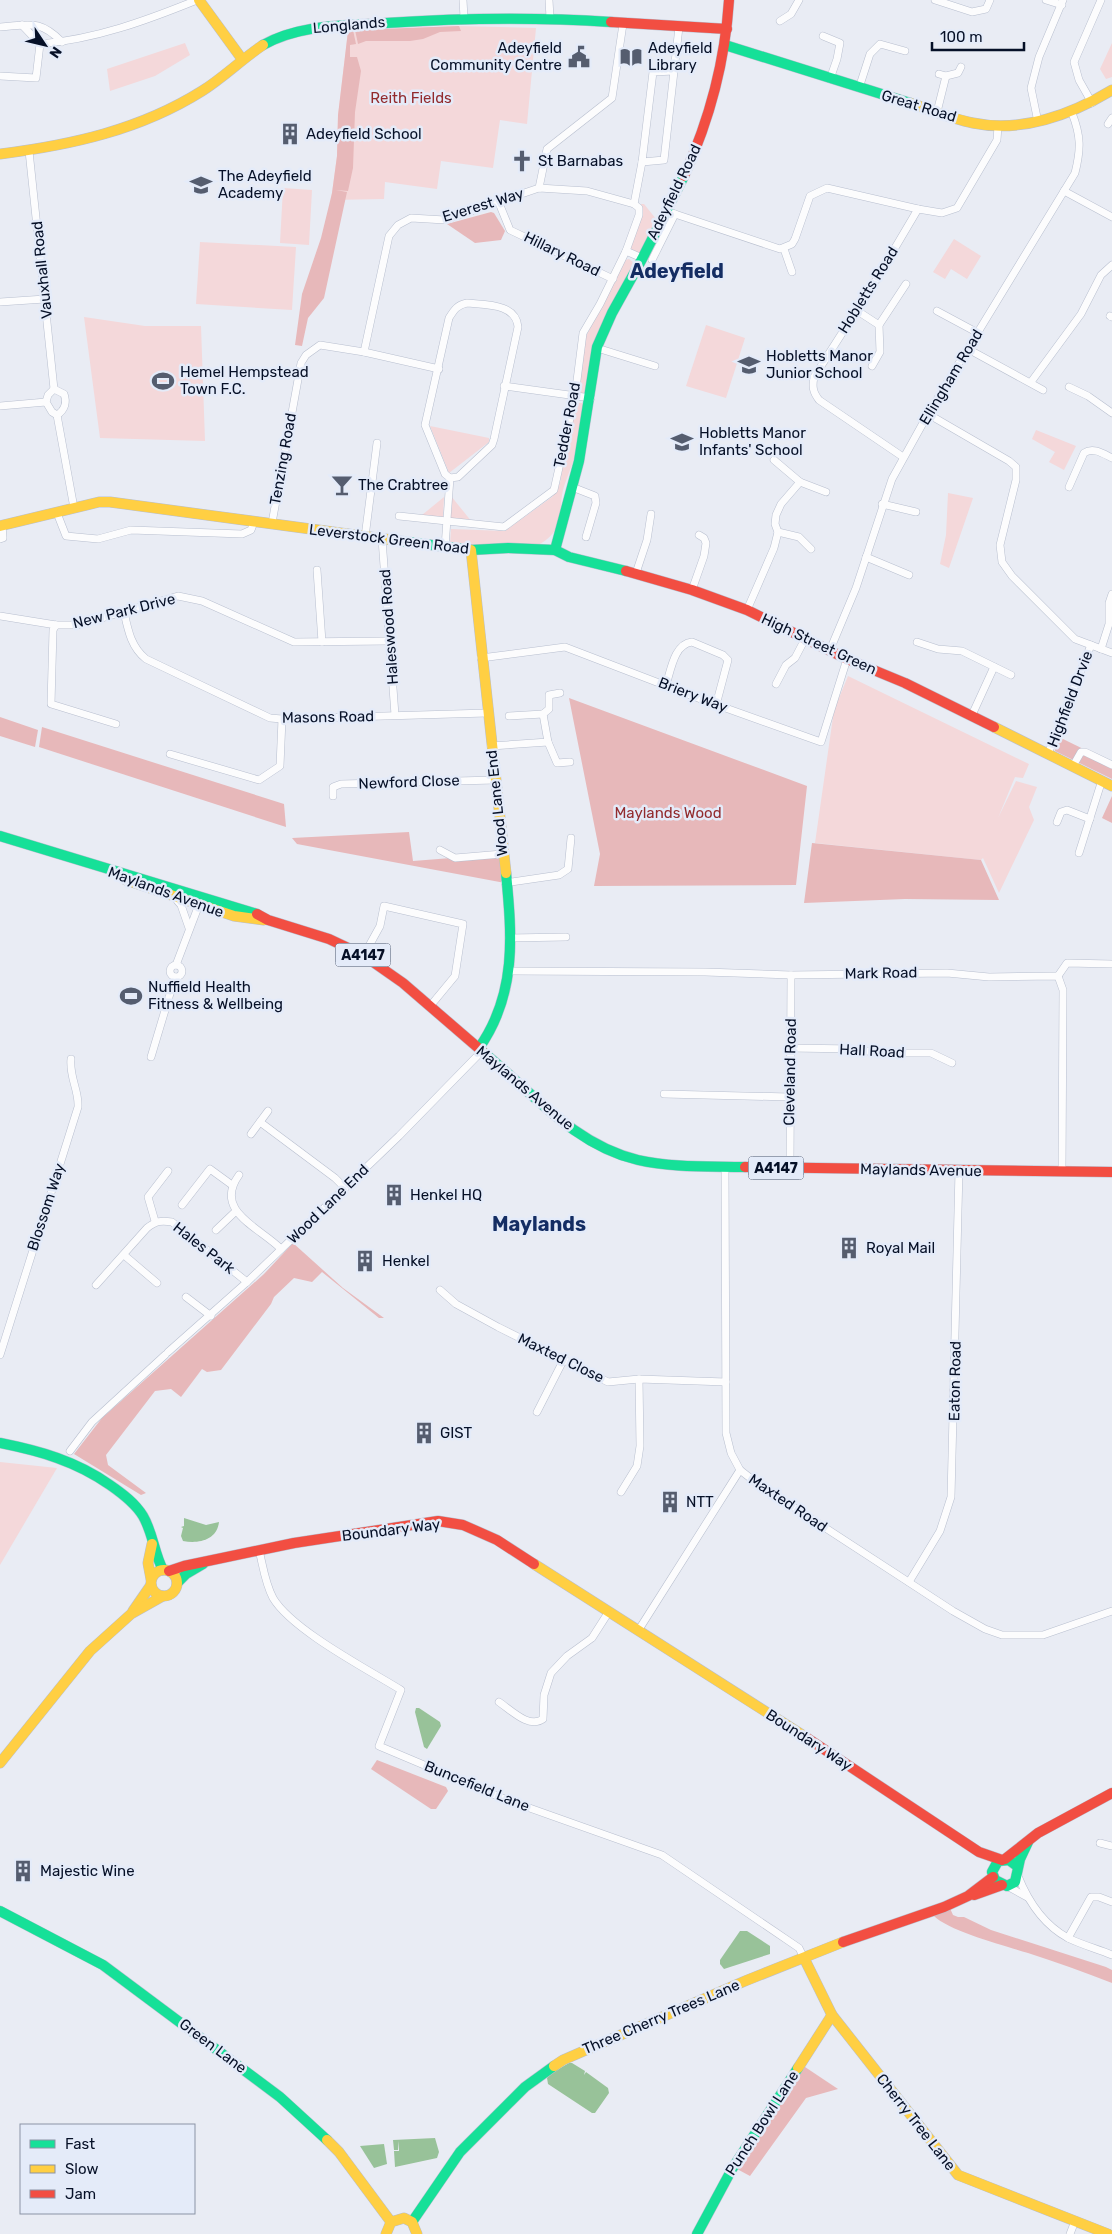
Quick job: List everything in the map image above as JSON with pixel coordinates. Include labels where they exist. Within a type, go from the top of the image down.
[{"type":"street","points":[[40,44],[62,42],[118,30],[198,0],[242,59]]},
{"type":"street","points":[[463,0],[464,18]]},
{"type":"street","points":[[550,0],[550,18]]},
{"type":"street","name":"Adeyfield Road","points":[[555,550],[585,433],[597,348],[607,322],[647,259],[671,213],[705,127],[715,96],[725,45],[729,0]]},
{"type":"street","points":[[780,22],[791,14],[798,0]]},
{"type":"street","points":[[934,0],[953,3],[972,12],[986,9],[990,0]]},
{"type":"street","points":[[1038,122],[1031,88],[1039,57],[1063,3],[1046,0]]},
{"type":"street","points":[[1092,103],[1079,80],[1074,62],[1101,0]]},
{"type":"street","name":"Longlands","points":[[0,154],[29,151],[94,138],[150,119],[203,91],[242,59],[282,36],[309,28],[464,18],[550,18],[727,29]]},
{"type":"street","points":[[539,188],[547,149],[612,98],[623,24]]},
{"type":"street","points":[[22,25],[40,44]]},
{"type":"street","points":[[0,27],[38,25],[46,27],[62,42]]},
{"type":"street","points":[[642,162],[664,160],[679,26]]},
{"type":"street","points":[[823,36],[840,43],[830,79]]},
{"type":"street","points":[[0,76],[36,78],[40,44]]},
{"type":"street","points":[[859,88],[870,54],[880,44],[905,51]]},
{"type":"street","name":"Great Road","points":[[725,45],[973,123],[998,126],[1038,122],[1072,113],[1112,90]]},
{"type":"street","points":[[937,112],[943,75],[958,73],[960,67]]},
{"type":"street","name":"Tedder Road","points":[[399,516],[504,527],[554,490],[574,396],[583,333],[613,279],[626,251],[639,214],[636,206],[653,72],[674,71]]},
{"type":"street","name":"Ellingham Road","points":[[830,650],[856,588],[882,504],[903,457],[1075,173],[1080,151],[1078,128],[1072,113]]},
{"type":"street","points":[[671,213],[784,249],[796,239],[810,196],[827,188],[942,213],[957,208],[997,140],[998,126]]},
{"type":"street","name":"Vauxhall Road","points":[[29,151],[54,389],[64,394],[66,401],[63,410],[58,415],[74,508]]},
{"type":"street","name":"Everest Way","points":[[364,352],[389,236],[398,225],[411,218],[445,220],[539,188],[587,191],[636,206]]},
{"type":"street","points":[[1064,191],[1112,218]]},
{"type":"street","name":"Hillary Road","points":[[498,203],[510,230],[613,279]]},
{"type":"street","name":"Hobletts Road","points":[[903,457],[819,400],[814,393],[814,377],[918,209]]},
{"type":"street","points":[[784,249],[792,272]]},
{"type":"street","points":[[626,251],[647,259]]},
{"type":"street","points":[[1031,382],[1073,326],[1102,275],[1112,265]]},
{"type":"street","points":[[872,366],[880,352],[879,325],[906,284]]},
{"type":"street","points":[[0,302],[45,299]]},
{"type":"street","points":[[467,303],[506,308],[518,321],[492,445],[458,477],[450,478],[445,474],[425,425],[439,369],[449,318],[460,304],[467,303]]},
{"type":"street","points":[[856,310],[879,325]]},
{"type":"street","points":[[937,310],[978,333]]},
{"type":"street","name":"Tenzing Road","points":[[272,523],[301,363],[306,355],[320,345],[364,352],[439,369]]},
{"type":"street","points":[[597,348],[655,366]]},
{"type":"street","points":[[968,349],[1043,390]]},
{"type":"street","points":[[504,386],[591,398]]},
{"type":"street","points":[[1069,387],[1088,396],[1112,413]]},
{"type":"street","points":[[54,389],[48,395],[46,402],[52,412],[58,415]]},
{"type":"street","points":[[0,406],[46,402]]},
{"type":"street","points":[[928,414],[1009,460],[1016,467],[1016,480],[1000,545],[1002,562],[1012,576],[1075,639],[1112,653]]},
{"type":"street","points":[[365,537],[377,443]]},
{"type":"street","points":[[1068,487],[1084,453],[1087,451],[1092,450],[1112,458]]},
{"type":"street","points":[[774,460],[800,482],[826,492]]},
{"type":"street","points":[[445,547],[450,478]]},
{"type":"street","points":[[747,610],[774,548],[778,532],[775,524],[776,515],[781,504],[800,482]]},
{"type":"street","points":[[572,487],[595,496],[596,503],[586,537]]},
{"type":"street","name":"Leverstock Green Road","points":[[0,539],[3,538],[1,526],[99,502],[110,502],[471,550],[508,548],[555,550]]},
{"type":"street","points":[[882,504],[916,512]]},
{"type":"street","points":[[57,513],[66,536],[98,539],[131,530],[242,534],[251,530],[254,522]]},
{"type":"street","points":[[636,573],[647,540],[651,514]]},
{"type":"street","points":[[778,532],[799,537],[811,549]]},
{"type":"street","points":[[692,590],[706,547],[704,538],[699,535]]},
{"type":"street","name":"Haleswood Road","points":[[382,539],[395,715]]},
{"type":"street","name":"Wood Lane End","points":[[70,1451],[92,1422],[247,1282],[405,1129],[480,1049],[502,1007],[509,971],[509,938],[471,550]]},
{"type":"street","name":"High Street Green","points":[[555,550],[569,558],[636,573],[692,590],[747,610],[805,640],[905,683],[972,715],[1112,786]]},
{"type":"street","points":[[866,557],[909,575]]},
{"type":"street","points":[[317,570],[322,642]]},
{"type":"street","points":[[1101,649],[1109,624],[1109,603],[1112,594]]},
{"type":"street","name":"New Park Drive","points":[[0,616],[56,625],[78,625],[178,596],[202,601],[294,642],[389,641]]},
{"type":"street","name":"Masons Road","points":[[124,612],[132,643],[138,653],[146,659],[270,718],[487,713]]},
{"type":"street","points":[[56,625],[53,630],[51,704],[116,724]]},
{"type":"street","points":[[776,684],[786,665],[795,658],[805,640]]},
{"type":"street","points":[[666,685],[678,648],[692,642],[723,655],[728,660],[716,705]]},
{"type":"street","points":[[917,642],[938,649],[962,651],[1011,675]]},
{"type":"street","name":"Highfield Drvie","points":[[1048,754],[1091,645]]},
{"type":"street","name":"Briery Way","points":[[481,658],[565,647],[716,705],[821,742],[846,659]]},
{"type":"street","points":[[972,715],[994,667]]},
{"type":"street","points":[[510,716],[543,714],[549,709],[549,695],[560,693]]},
{"type":"street","points":[[543,714],[548,742],[557,763],[570,762]]},
{"type":"street","points":[[170,754],[259,780],[280,766],[282,719]]},
{"type":"street","points":[[491,746],[548,742]]},
{"type":"street","points":[[1073,766],[1081,752],[1085,752],[1112,765]]},
{"type":"street","name":"Newford Close","points":[[333,796],[333,787],[341,784],[494,780]]},
{"type":"street","points":[[1079,853],[1102,780]]},
{"type":"street","points":[[1057,822],[1061,812],[1067,810],[1090,819]]},
{"type":"street","name":"Maylands Avenue","points":[[0,836],[95,866],[139,886],[172,896],[232,906],[260,915],[268,920]]},
{"type":"street","points":[[505,883],[559,875],[568,869],[571,838]]},
{"type":"street","points":[[440,850],[455,858],[502,854]]},
{"type":"street","name":"Maylands Avenue","points":[[95,866],[119,870],[158,883],[248,919],[268,920],[322,936],[364,955],[431,1005],[556,1117],[601,1147],[634,1159],[662,1165],[1112,1172]]},
{"type":"street","points":[[158,883],[158,887],[172,896],[181,905],[189,928]]},
{"type":"street","points":[[151,1057],[175,977],[180,976],[182,971],[180,966],[176,965],[198,900]]},
{"type":"street","points":[[232,906],[233,910],[248,919]]},
{"type":"street","points":[[364,955],[380,926],[384,906],[463,924],[455,976],[431,1005]]},
{"type":"street","points":[[509,938],[566,937]]},
{"type":"street","points":[[1062,1171],[1063,990],[1058,976],[1067,963],[1112,964]]},
{"type":"street","name":"Mark Road","points":[[509,971],[705,972],[791,975],[947,973],[989,977],[1058,976]]},
{"type":"street","name":"Cleveland Road","points":[[790,1168],[791,975]]},
{"type":"street","name":"Hall Road","points":[[790,1048],[856,1049],[878,1053],[931,1053],[952,1063]]},
{"type":"street","name":"Blossom Way","points":[[0,1355],[78,1107],[78,1097],[72,1081],[71,1059]]},
{"type":"street","points":[[664,1094],[789,1097]]},
{"type":"street","points":[[251,1134],[268,1111]]},
{"type":"street","points":[[260,1122],[335,1178],[344,1188]]},
{"type":"street","name":"Maxted Road","points":[[725,1166],[726,1433],[731,1453],[740,1470],[758,1484],[908,1582],[985,1629],[1002,1635],[1043,1635],[1112,1610]]},
{"type":"street","points":[[182,1204],[210,1168],[232,1185]]},
{"type":"street","name":"Eaton Road","points":[[908,1582],[940,1530],[951,1497],[959,1170]]},
{"type":"street","points":[[155,1221],[148,1197],[168,1171]]},
{"type":"street","points":[[239,1175],[232,1185],[230,1193],[236,1211],[281,1249]]},
{"type":"street","points":[[216,1230],[236,1211]]},
{"type":"street","name":"Hales Park","points":[[96,1285],[155,1221],[172,1222],[247,1282]]},
{"type":"street","points":[[124,1255],[157,1283]]},
{"type":"street","name":"Maxted Close","points":[[440,1290],[456,1304],[608,1382],[639,1379],[726,1382]]},
{"type":"street","points":[[186,1298],[210,1316]]},
{"type":"street","points":[[537,1412],[564,1359]]},
{"type":"street","points":[[621,1492],[637,1466],[640,1446],[639,1379]]},
{"type":"street","points":[[0,1443],[62,1457],[90,1471],[133,1502],[148,1523],[158,1563],[175,1576],[177,1583],[173,1592],[131,1614],[90,1651],[0,1762]]},
{"type":"street","points":[[638,1631],[740,1470]]},
{"type":"street","name":"Boundary Way","points":[[166,1570],[183,1565],[206,1563],[259,1550],[438,1521],[463,1525],[497,1540],[778,1719],[979,1852],[1004,1860]]},
{"type":"street","points":[[153,1541],[148,1563],[151,1582],[154,1591],[164,1596]]},
{"type":"street","name":"Buncefield Lane","points":[[259,1550],[268,1588],[282,1611],[306,1630],[401,1690],[379,1746],[507,1800],[662,1855],[799,1948],[804,1958]]},
{"type":"street","name":"Boundary Way","points":[[177,1583],[186,1574],[206,1563]]},
{"type":"street","points":[[131,1614],[158,1571],[166,1570]]},
{"type":"street","points":[[499,1702],[530,1722],[538,1723],[543,1719],[544,1695],[551,1673],[567,1656],[592,1638],[608,1612]]},
{"type":"street","name":"Three Cherry Trees Lane","points":[[968,1896],[993,1874],[995,1864],[1004,1860],[1029,1839],[1112,1793]]},
{"type":"street","name":"Three Cherry Trees Lane","points":[[412,2222],[460,2152],[484,2126],[540,2075],[573,2054],[613,2039],[726,1989],[863,1934],[944,1907],[968,1896],[1014,1882],[1029,1839]]},
{"type":"street","points":[[1100,1843],[1112,1846]]},
{"type":"street","name":"Boundary Way","points":[[979,1852],[993,1874]]},
{"type":"street","points":[[1004,1860],[1013,1861],[1030,1904],[1048,1922],[1068,1938],[1112,1954]]},
{"type":"street","points":[[993,1874],[1004,1886],[1027,1897]]},
{"type":"street","points":[[1068,1938],[1091,1897],[1099,1897],[1112,1902]]},
{"type":"street","name":"Green Lane","points":[[0,1911],[103,1965],[280,2097],[339,2152],[391,2222]]},
{"type":"street","name":"Cherry Tree Lane","points":[[804,1958],[832,2015],[958,2175],[1108,2234]]},
{"type":"street","name":"Punch Bowl Lane","points":[[697,2234],[732,2169],[832,2015]]},
{"type":"street","points":[[386,2234],[391,2222],[404,2218],[412,2222],[417,2234]]},
{"type":"street","points":[[1070,2234],[1075,2221]]},
{"type":"green space","name":"Reith Fields","points":[[459,26],[536,28],[527,124],[500,120],[493,168],[441,161],[437,189],[385,182],[384,199],[331,200],[337,156],[338,116],[348,31]]},
{"type":"green space","points":[[459,26],[461,31],[440,32],[423,39],[410,41],[366,41],[358,44],[355,30]]},
{"type":"green space","points":[[353,30],[356,44],[350,45],[350,57],[357,57],[361,71],[355,112],[353,168],[348,191],[336,190],[347,192],[324,298],[308,318],[302,346],[295,345],[302,294],[321,238],[332,193],[337,156],[338,115],[348,31]]},
{"type":"green space","points":[[185,43],[190,55],[155,76],[110,91],[107,69]]},
{"type":"green space","points":[[1112,43],[1112,77],[1106,79],[1100,69]]},
{"type":"green space","points":[[283,188],[312,190],[309,245],[280,243]]},
{"type":"green space","points":[[641,204],[644,204],[656,219],[640,253],[636,254],[631,249],[631,246],[642,216]]},
{"type":"green space","points":[[491,212],[494,213],[505,231],[501,240],[475,243],[447,224]]},
{"type":"green space","points":[[954,239],[981,256],[967,279],[951,269],[945,279],[933,272]]},
{"type":"green space","points":[[200,242],[296,247],[292,310],[196,304]]},
{"type":"green space","points":[[629,259],[634,263],[616,303],[587,391],[585,395],[578,394],[582,350],[586,336],[625,260]]},
{"type":"green space","points":[[84,317],[145,326],[201,326],[205,441],[100,438]]},
{"type":"green space","points":[[706,325],[745,338],[726,398],[686,386]]},
{"type":"green space","points":[[582,403],[584,411],[582,433],[563,490],[558,524],[550,536],[535,546],[450,545],[451,529],[505,531],[552,497],[560,483],[576,405]]},
{"type":"green space","points":[[430,426],[489,438],[489,442],[449,473]]},
{"type":"green space","points":[[1036,430],[1076,446],[1064,470],[1049,462],[1055,452],[1032,439]]},
{"type":"green space","points":[[948,493],[973,498],[949,568],[940,564],[946,535]]},
{"type":"green space","points":[[451,496],[472,522],[451,519]]},
{"type":"green space","points":[[444,497],[443,518],[422,515]]},
{"type":"green space","points":[[848,676],[1029,764],[1023,778],[1015,777],[998,818],[1016,781],[1037,787],[1029,807],[1034,820],[999,893],[983,858],[981,860],[815,843],[834,710]]},
{"type":"green space","name":"Maylands Wood","points":[[569,698],[807,786],[796,885],[594,886],[600,854]]},
{"type":"green space","points":[[0,717],[38,730],[35,747],[0,736]]},
{"type":"green space","points":[[42,727],[284,804],[286,827],[39,747]]},
{"type":"green space","points":[[1063,739],[1112,763],[1112,779],[1055,751],[1056,743]]},
{"type":"green space","points":[[1112,796],[1112,823],[1102,818]]},
{"type":"green space","points":[[409,832],[413,861],[502,854],[505,883],[297,844],[292,838]]},
{"type":"green space","points":[[812,843],[981,860],[999,900],[905,899],[804,903]]},
{"type":"green space","points":[[293,1243],[343,1288],[384,1318],[379,1318],[322,1272],[312,1282],[294,1278],[274,1297],[271,1304],[221,1370],[207,1372],[202,1369],[181,1397],[171,1389],[155,1391],[106,1455],[108,1465],[146,1493],[141,1495],[74,1454],[102,1418],[264,1274]]},
{"type":"green space","points":[[0,1462],[57,1468],[0,1565]]},
{"type":"green space","points":[[377,1760],[446,1787],[448,1791],[436,1809],[431,1809],[371,1769]]},
{"type":"green space","points":[[949,1906],[953,1915],[964,1917],[991,1930],[1106,1967],[1112,1970],[1112,1983],[964,1932],[941,1922],[934,1916]]},
{"type":"green space","points":[[802,2065],[838,2089],[806,2098],[750,2176],[737,2169]]},
{"type":"shaded area","points":[[184,1518],[206,1525],[219,1522],[218,1528],[211,1537],[201,1541],[183,1541],[181,1536],[183,1528],[181,1527],[184,1526]]},
{"type":"shaded area","points":[[416,1708],[419,1708],[440,1722],[441,1726],[427,1749],[424,1747],[415,1712]]},
{"type":"shaded area","points":[[740,1931],[747,1931],[770,1946],[770,1954],[724,1969],[720,1964],[720,1960]]},
{"type":"shaded area","points":[[569,2063],[585,2071],[584,2075],[586,2072],[608,2088],[609,2093],[595,2113],[592,2113],[548,2084],[547,2078],[550,2074]]},
{"type":"shaded area","points":[[435,2138],[439,2152],[437,2158],[395,2167],[394,2151],[399,2151],[399,2141],[398,2150],[394,2150],[393,2140]]},
{"type":"shaded area","points":[[384,2144],[387,2164],[374,2168],[360,2146]]},
{"type":"traffic: fast","points":[[263,45],[292,33],[338,26],[498,19],[611,22]]},
{"type":"traffic: fast","points":[[725,45],[910,103]]},
{"type":"traffic: fast","points":[[555,550],[579,461],[597,347],[612,313],[684,176]]},
{"type":"traffic: fast","points":[[400,541],[471,550],[508,548],[555,550],[569,557],[626,571]]},
{"type":"traffic: fast","points":[[0,836],[257,914]]},
{"type":"traffic: fast","points":[[479,1048],[491,1028],[506,986],[510,942],[506,873]]},
{"type":"traffic: fast","points":[[483,1052],[574,1130],[615,1153],[651,1163],[745,1167]]},
{"type":"traffic: fast","points":[[0,1443],[43,1453],[71,1463],[84,1469],[124,1495],[143,1516],[163,1570]]},
{"type":"traffic: fast","points":[[177,1583],[186,1574],[203,1564]]},
{"type":"traffic: fast","points":[[1017,1866],[1009,1860],[998,1861],[992,1872],[995,1880],[1007,1886],[1015,1882],[1020,1859],[1028,1842]]},
{"type":"traffic: fast","points":[[0,1911],[103,1965],[280,2097],[327,2140]]},
{"type":"traffic: fast","points":[[412,2222],[460,2152],[525,2087],[554,2066]]},
{"type":"traffic: fast","points":[[697,2234],[732,2169],[798,2068]]},
{"type":"traffic: slow","points":[[199,0],[242,59]]},
{"type":"traffic: slow","points":[[0,154],[53,146],[130,126],[178,105],[202,91],[263,45]]},
{"type":"traffic: slow","points":[[910,103],[949,117],[973,123],[1009,126],[1027,124],[1063,114],[1112,90]]},
{"type":"traffic: slow","points":[[0,526],[99,502],[110,502],[400,541]]},
{"type":"traffic: slow","points":[[471,550],[506,873]]},
{"type":"traffic: slow","points":[[994,727],[1112,786]]},
{"type":"traffic: slow","points":[[126,880],[234,916],[264,920]]},
{"type":"traffic: slow","points":[[151,1579],[148,1563],[152,1544]]},
{"type":"traffic: slow","points":[[534,1564],[807,1738]]},
{"type":"traffic: slow","points":[[164,1570],[173,1574],[177,1583],[173,1592],[164,1596],[155,1592],[151,1583],[155,1574],[164,1570]]},
{"type":"traffic: slow","points":[[133,1611],[151,1585]]},
{"type":"traffic: slow","points":[[0,1763],[90,1651],[131,1614],[163,1596]]},
{"type":"traffic: slow","points":[[554,2066],[563,2060],[745,1981],[843,1942]]},
{"type":"traffic: slow","points":[[804,1958],[832,2015],[958,2175],[1108,2234]]},
{"type":"traffic: slow","points":[[798,2068],[832,2015]]},
{"type":"traffic: slow","points":[[327,2140],[339,2152],[391,2222]]},
{"type":"traffic: slow","points":[[386,2234],[391,2222],[404,2218],[412,2222],[417,2234]]},
{"type":"traffic: jam","points":[[684,176],[709,112],[715,90],[724,46],[729,0]]},
{"type":"traffic: jam","points":[[611,22],[727,29]]},
{"type":"traffic: jam","points":[[626,571],[692,590],[747,610],[847,659],[905,683],[994,727]]},
{"type":"traffic: jam","points":[[257,914],[268,920],[329,939],[363,955],[403,983],[483,1052]]},
{"type":"traffic: jam","points":[[745,1167],[1112,1172]]},
{"type":"traffic: jam","points":[[169,1571],[184,1566],[294,1543],[438,1521],[463,1525],[497,1540],[534,1564]]},
{"type":"traffic: jam","points":[[807,1738],[979,1852],[1002,1860]]},
{"type":"traffic: jam","points":[[1005,1859],[1038,1833],[1112,1793]]},
{"type":"traffic: jam","points":[[843,1942],[944,1907],[968,1896],[993,1877]]},
{"type":"traffic: jam","points":[[974,1895],[1002,1885]]},
{"type":"place","name":"Adeyfield Community Centre","points":[[579,57]]},
{"type":"place","name":"Adeyfield Library","points":[[631,57]]},
{"type":"place","name":"Adeyfield School","points":[[290,134]]},
{"type":"place","name":"St Barnabas","points":[[522,161]]},
{"type":"place","name":"The Adeyfield Academy","points":[[201,185]]},
{"type":"place","name":"Hobletts Manor Junior School","points":[[749,365]]},
{"type":"place","name":"Hemel Hempstead Town F.C.","points":[[163,381]]},
{"type":"place","name":"Hobletts Manor Infants' School","points":[[682,442]]},
{"type":"place","name":"The Crabtree","points":[[342,485]]},
{"type":"place","name":"Nuffield Health Fitness & Wellbeing","points":[[131,996]]},
{"type":"place","name":"Henkel HQ","points":[[394,1195]]},
{"type":"place","name":"Royal Mail","points":[[849,1248]]},
{"type":"place","name":"Henkel","points":[[365,1261]]},
{"type":"place","name":"GIST","points":[[424,1433]]},
{"type":"place","name":"NTT","points":[[670,1502]]},
{"type":"place","name":"Majestic Wine","points":[[23,1871]]},
{"type":"district","name":"Adeyfield","points":[[677,271]]},
{"type":"district","name":"Maylands","points":[[539,1224]]}]
